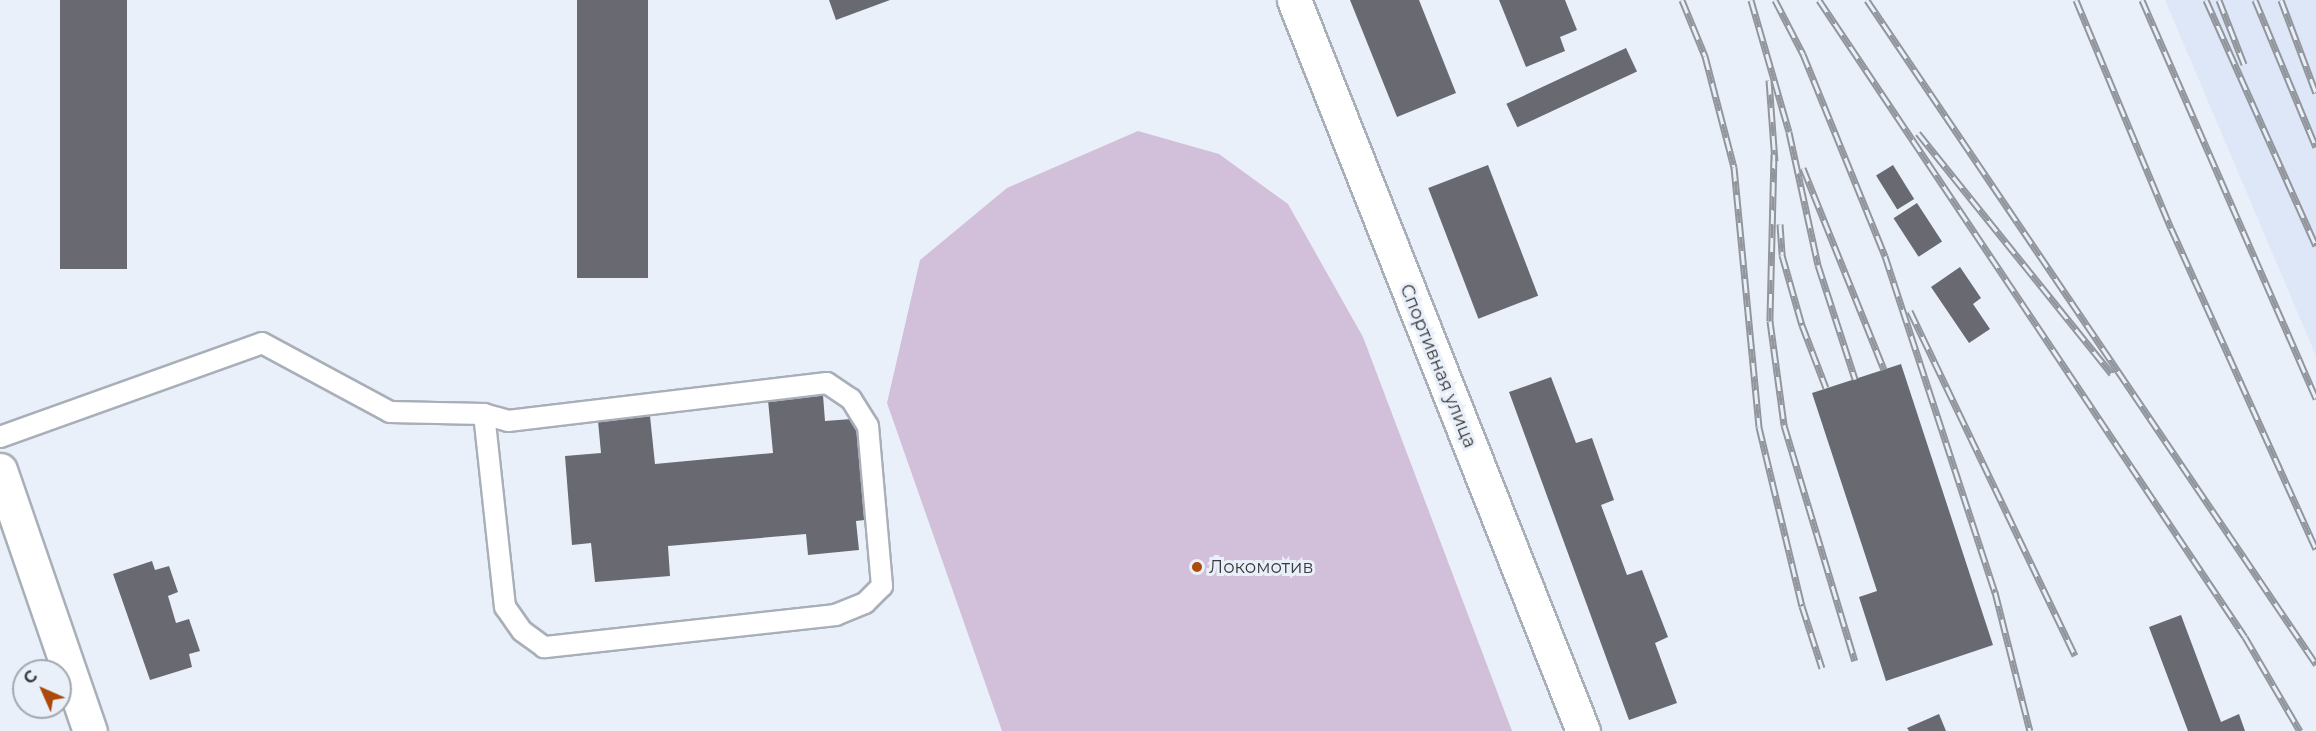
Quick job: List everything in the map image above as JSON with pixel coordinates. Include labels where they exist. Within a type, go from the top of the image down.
[{"type":"street","name":"Спортивная улица","points":[[1294,0],[1582,731]]},
{"type":"street","points":[[0,470],[8,523],[90,731]]},
{"type":"lane","points":[[0,437],[262,343],[390,412],[484,414],[508,421],[827,383],[851,399],[868,426],[882,586],[865,603],[836,615],[544,647],[522,631],[506,607],[484,414]]},
{"type":"shaded area","points":[[2165,0],[2316,0],[2316,356]]},
{"type":"shaded area","name":"Локомотив","points":[[1138,131],[1219,154],[1288,204],[1363,337],[1512,731],[1002,731],[887,403],[920,260],[1007,188]]},
{"type":"building","points":[[60,0],[127,0],[127,269],[60,269]]},
{"type":"building","points":[[577,0],[648,0],[648,278],[577,278]]},
{"type":"building","points":[[829,0],[890,0],[836,20]]},
{"type":"building","points":[[1350,0],[1419,0],[1456,93],[1397,117]]},
{"type":"building","points":[[1499,0],[1565,0],[1577,30],[1560,37],[1565,51],[1526,67]]},
{"type":"building","points":[[1626,48],[1637,72],[1517,127],[1506,104]]},
{"type":"building","points":[[1488,165],[1538,296],[1478,319],[1428,188]]},
{"type":"building","points":[[1893,165],[1914,199],[1897,210],[1876,176]]},
{"type":"building","points":[[1917,203],[1942,242],[1919,257],[1894,218]]},
{"type":"building","points":[[1960,267],[1981,298],[1973,304],[1990,329],[1969,343],[1931,287]]},
{"type":"building","points":[[1901,364],[1993,645],[1886,681],[1859,597],[1877,591],[1812,393]]},
{"type":"building","points":[[1551,377],[1576,443],[1592,438],[1614,500],[1601,505],[1627,575],[1642,570],[1668,637],[1655,643],[1677,703],[1629,720],[1509,392]]},
{"type":"building","points":[[823,395],[825,421],[865,418],[874,519],[856,521],[859,550],[808,555],[806,534],[668,546],[670,576],[595,582],[591,543],[572,545],[565,456],[601,453],[598,421],[650,416],[655,464],[773,453],[768,400]]},
{"type":"building","points":[[152,561],[155,570],[169,566],[178,592],[168,596],[176,623],[189,619],[200,651],[189,654],[192,667],[150,680],[113,574]]},
{"type":"building","points":[[2181,615],[2221,722],[2239,714],[2245,731],[2188,731],[2149,627]]},
{"type":"building","points":[[1939,714],[1946,731],[1909,731],[1907,728]]},
{"type":"railway","points":[[1682,0],[1705,56],[1734,167],[1759,427],[1802,606],[1822,668]]},
{"type":"railway","points":[[1751,0],[1789,132],[1818,265],[1855,379]]},
{"type":"railway","points":[[1775,0],[1803,54],[1885,256],[1995,592],[2030,731]]},
{"type":"railway","points":[[1819,0],[2245,637],[2300,731]]},
{"type":"railway","points":[[1867,0],[2316,664]]},
{"type":"railway","points":[[2076,0],[2171,228],[2316,549]]},
{"type":"railway","points":[[2142,0],[2316,399]]},
{"type":"railway","points":[[2206,0],[2316,246]]},
{"type":"railway","points":[[2219,0],[2244,64]]},
{"type":"railway","points":[[2255,0],[2316,147]]},
{"type":"railway","points":[[2281,0],[2316,93]]},
{"type":"railway","points":[[1769,80],[1775,161]]},
{"type":"railway","points":[[1918,133],[2112,374]]},
{"type":"railway","points":[[1774,154],[1770,321],[1784,425],[1855,661]]},
{"type":"railway","points":[[1803,168],[1884,369]]},
{"type":"railway","points":[[1780,224],[1782,255],[1802,325],[1826,388]]},
{"type":"railway","points":[[1910,311],[2075,655]]},
{"type":"place","name":"Локомотив","points":[[1197,567]]}]
